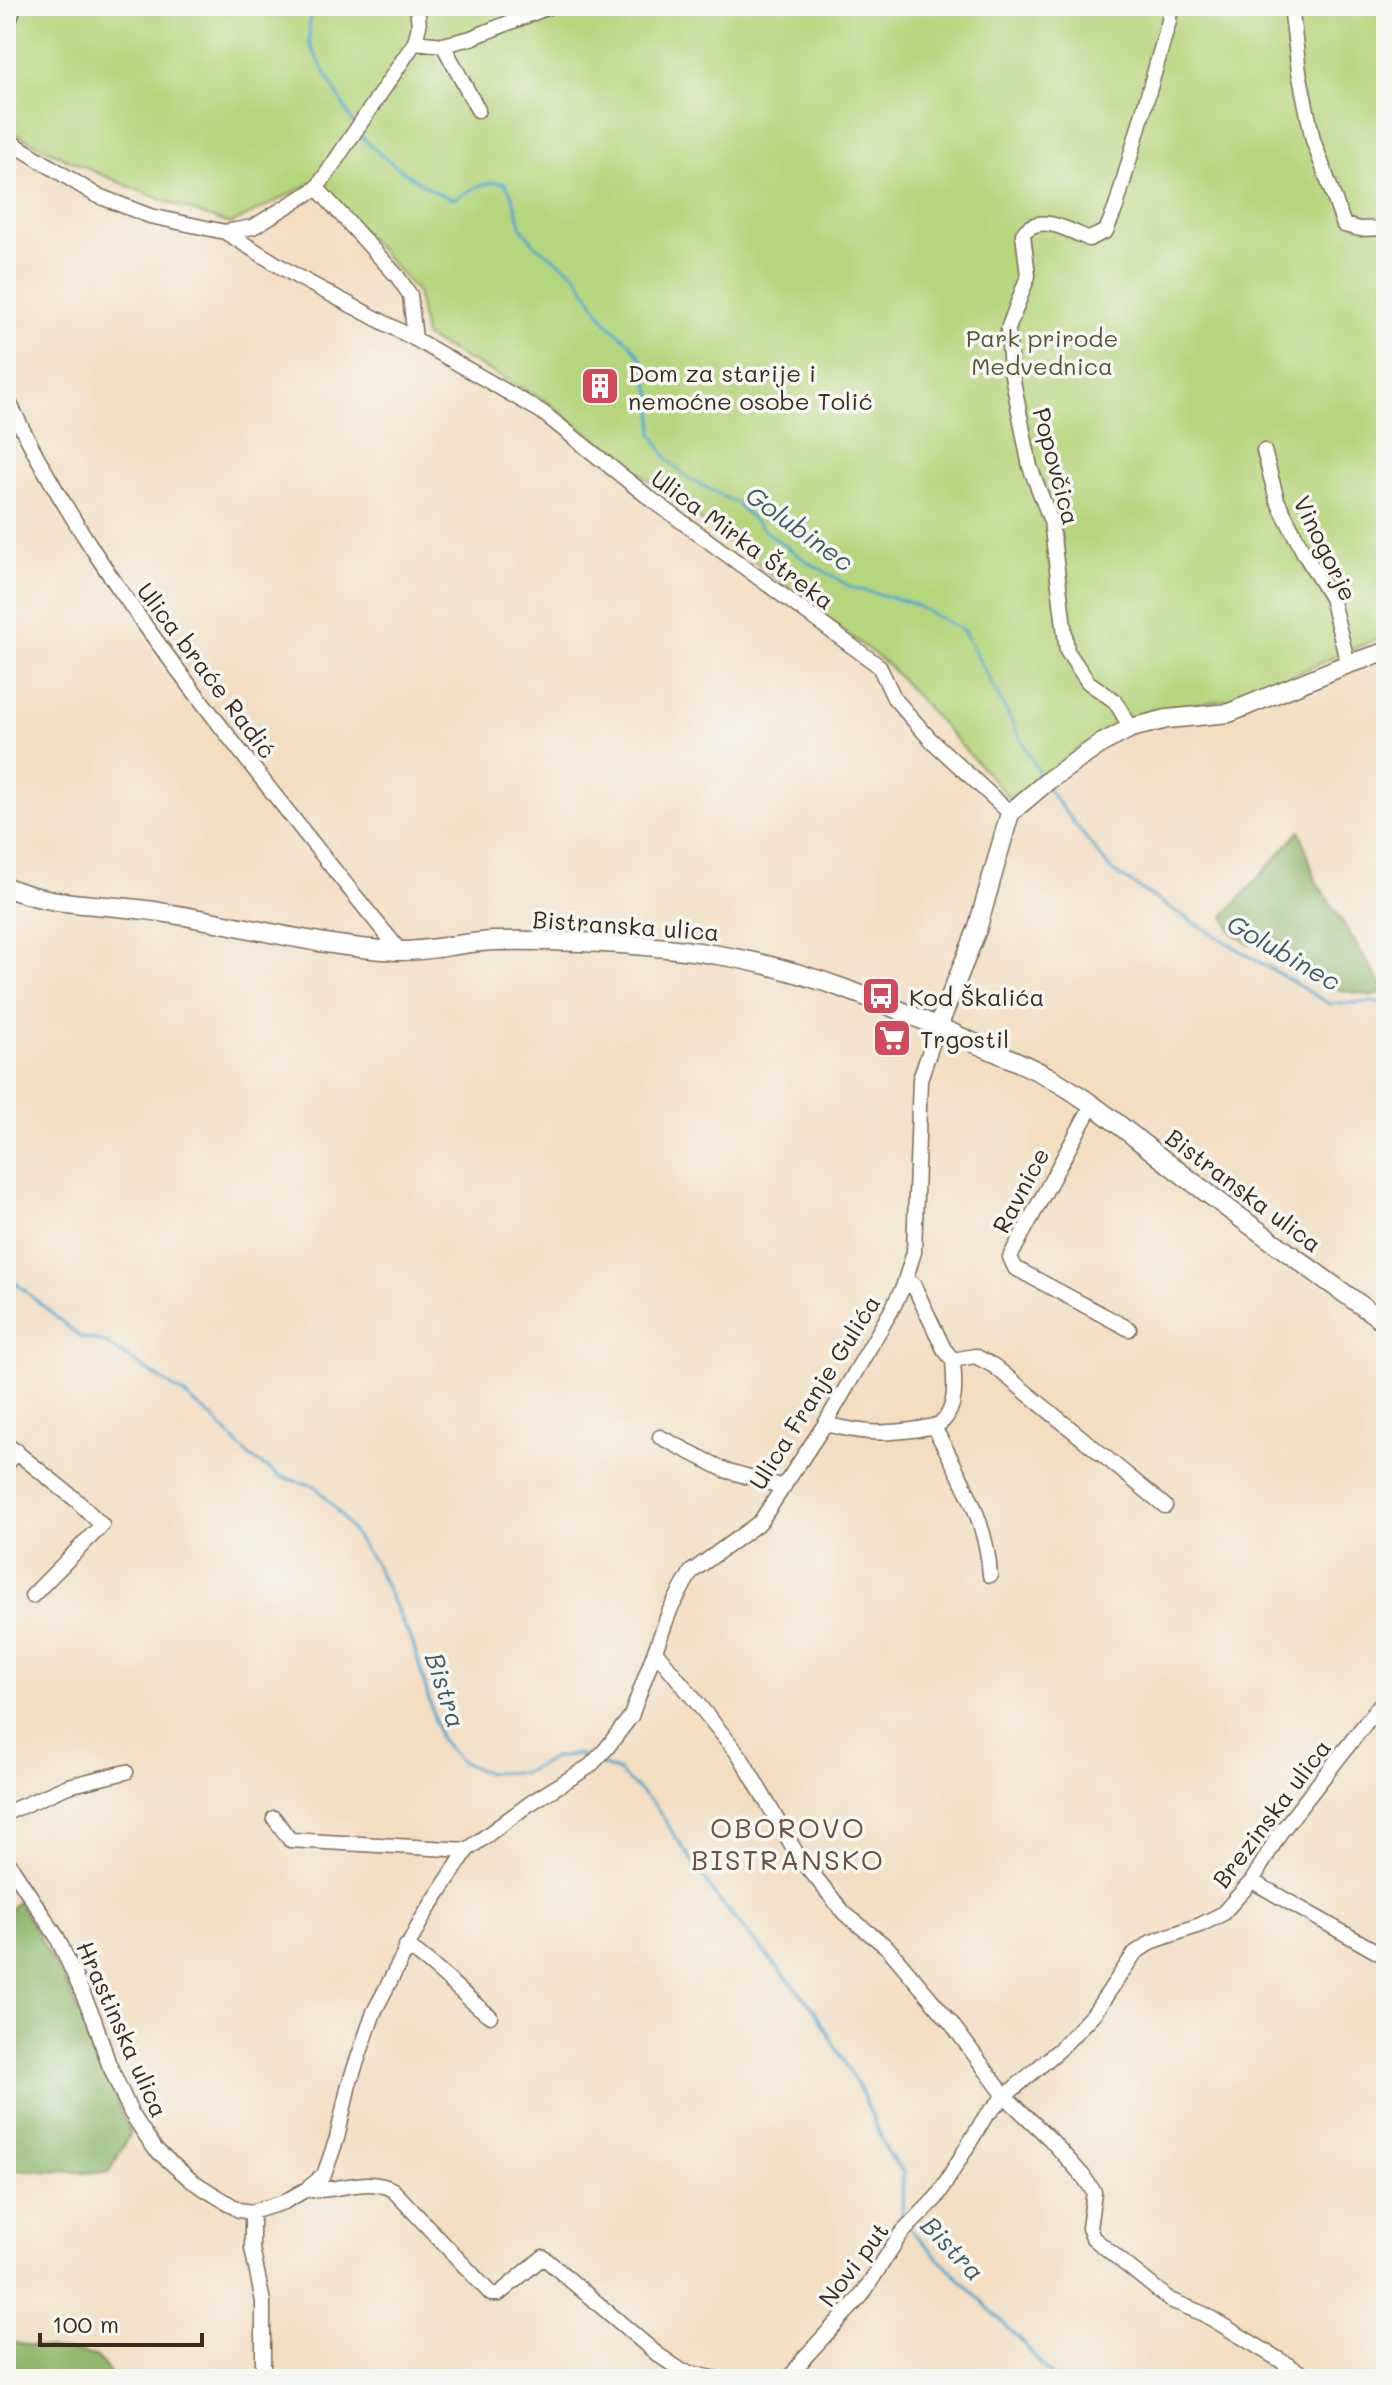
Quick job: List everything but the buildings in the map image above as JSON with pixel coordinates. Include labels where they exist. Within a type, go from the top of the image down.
[{"type":"main road","points":[[938,1027],[977,930],[1010,813],[1102,743],[1131,728],[1167,719],[1229,713],[1348,664],[1386,652]]},
{"type":"main road","name":"Bistranska ulica","points":[[6,887],[24,895],[58,902],[159,911],[308,940],[400,951],[490,941],[590,942],[719,955],[832,984],[1048,1076],[1092,1105],[1279,1248],[1386,1323]]},
{"type":"street","points":[[6,31],[14,6]]},
{"type":"street","points":[[6,139],[96,195],[150,216],[225,232],[253,227],[317,188],[415,42],[419,26],[417,6]]},
{"type":"street","points":[[415,42],[443,45],[471,38],[551,6]]},
{"type":"street","name":"Popovčica","points":[[1131,728],[1115,701],[1088,682],[1067,651],[1051,521],[1030,467],[1011,370],[1008,329],[1028,276],[1023,234],[1028,226],[1040,222],[1089,239],[1106,231],[1165,35],[1170,6]]},
{"type":"street","points":[[1291,6],[1299,72],[1313,140],[1344,225],[1360,229],[1386,228]]},
{"type":"street","points":[[443,45],[478,110]]},
{"type":"street","points":[[317,188],[397,276],[410,295],[415,339]]},
{"type":"street","name":"Ulica Mirka Štreka","points":[[225,232],[296,276],[415,339],[542,412],[647,496],[879,666],[894,698],[921,729],[1010,813]]},
{"type":"street","name":"Ulica braće Radić","points":[[6,396],[93,551],[154,640],[278,802],[400,951]]},
{"type":"street","name":"Vinogorje","points":[[1264,451],[1277,500],[1331,598],[1348,664]]},
{"type":"street","name":"Ulica Franje Gulića","points":[[307,2189],[324,2175],[337,2138],[349,2084],[374,2012],[406,1946],[467,1850],[529,1804],[590,1766],[606,1749],[631,1716],[670,1610],[691,1572],[760,1522],[825,1424],[903,1287],[914,1252],[920,1079],[938,1027]]},
{"type":"street","name":"Ravnice","points":[[1092,1105],[1010,1257],[1015,1268],[1129,1329]]},
{"type":"street","points":[[825,1424],[862,1433],[884,1434],[934,1427],[942,1422],[954,1397],[953,1360],[944,1349],[913,1284],[903,1287]]},
{"type":"street","points":[[953,1360],[975,1356],[994,1366],[1165,1506]]},
{"type":"street","points":[[934,1427],[984,1529],[990,1575]]},
{"type":"street","points":[[660,1437],[725,1470],[784,1487]]},
{"type":"street","points":[[6,1466],[12,1448],[102,1525],[32,1596]]},
{"type":"street","points":[[656,1652],[740,1756],[797,1854],[844,1913],[888,1948],[951,2023],[1005,2096],[1083,2176],[1094,2192],[1089,2228],[1093,2238],[1170,2300],[1204,2314],[1311,2379]]},
{"type":"street","name":"Brezinska ulica","points":[[1005,2096],[1059,2050],[1095,2012],[1135,1953],[1151,1942],[1222,1914],[1252,1881],[1280,1833],[1386,1697]]},
{"type":"street","points":[[6,1813],[68,1786],[126,1772]]},
{"type":"street","points":[[274,1818],[290,1840],[467,1850]]},
{"type":"street","name":"Hrastinska ulica","points":[[6,1859],[57,1937],[131,2113],[155,2149],[192,2181],[239,2210],[252,2212]]},
{"type":"street","points":[[1252,1881],[1386,1957]]},
{"type":"street","points":[[406,1946],[430,1962],[460,1994],[490,2016]]},
{"type":"street","name":"Novi put","points":[[789,2379],[862,2295],[900,2235],[937,2197],[985,2117],[1005,2096]]},
{"type":"street","points":[[263,2379],[263,2302],[252,2248],[252,2212],[284,2202],[307,2189],[320,2191],[381,2183],[393,2190],[491,2294],[499,2294],[543,2257],[657,2354],[682,2371],[717,2379]]},
{"type":"green space","name":"Park prirode Medvednica","points":[[6,6],[1386,6],[1386,635],[1239,698],[1151,710],[1082,746],[1012,801],[888,665],[545,400],[425,337],[417,292],[317,180],[231,224],[117,181],[6,129]]},
{"type":"green space","points":[[1300,831],[1316,881],[1386,991],[1372,996],[1328,987],[1301,957],[1277,938],[1248,944],[1232,932],[1224,916]]},
{"type":"green space","points":[[18,1901],[69,1989],[130,2133],[109,2173],[6,2170],[6,1914]]},
{"type":"green space","points":[[6,2336],[10,2342],[96,2356],[115,2379],[6,2379]]},
{"type":"waterway","name":"Golubinec","points":[[310,6],[309,43],[353,123]]},
{"type":"waterway","name":"Golubinec","points":[[359,133],[403,171],[454,199],[484,184],[505,183],[522,228],[536,246],[575,273],[606,322],[630,343],[641,358],[653,400],[653,434],[668,460],[688,478],[736,503],[765,531],[808,562],[853,588],[909,602],[963,630],[1042,778]]},
{"type":"waterway","name":"Golubinec","points":[[1049,791],[1111,870],[1178,913],[1329,1004],[1374,1002],[1386,1005]]},
{"type":"waterway","name":"Bistra","points":[[6,1275],[80,1337],[104,1342],[182,1393],[213,1418],[250,1457],[281,1477],[315,1486],[340,1514],[375,1564],[414,1647],[440,1739],[461,1762],[487,1773],[526,1772],[551,1759],[577,1754],[589,1760]]},
{"type":"waterway","name":"Bistra","points":[[600,1764],[619,1772],[653,1803],[717,1898],[814,2009],[863,2095],[888,2154],[903,2172],[902,2221],[905,2224]]},
{"type":"waterway","name":"Bistra","points":[[911,2230],[1023,2343],[1054,2379]]},
{"type":"place","name":"Dom za starije i nemoćne osobe Tolić","points":[[600,386]]},
{"type":"place","name":"Kod Škalića","points":[[881,996]]},
{"type":"place","name":"Trgostil","points":[[892,1038]]},
{"type":"district","name":"OBOROVO BISTRANSKO","points":[[788,1843]]}]
